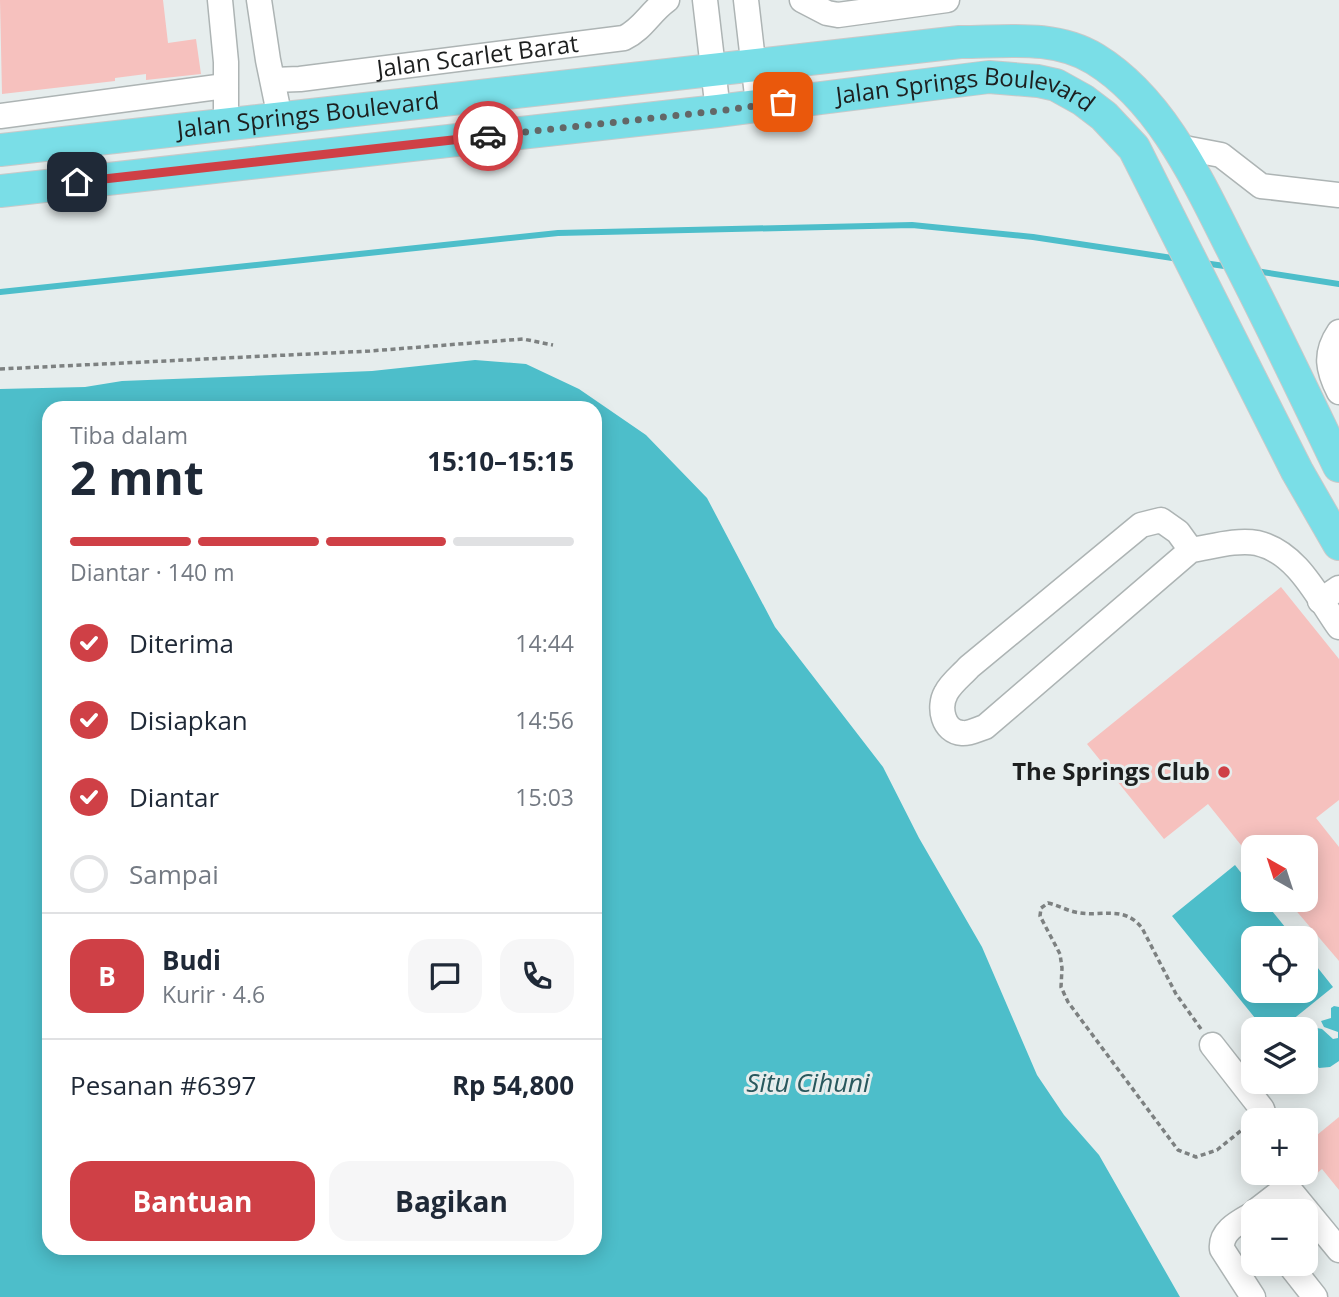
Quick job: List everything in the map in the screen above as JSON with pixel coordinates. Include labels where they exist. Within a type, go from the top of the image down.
[{"type":"main road","name":"Jalan Springs Boulevard","points":[[0,150],[960,42],[1040,40],[1072,48],[1095,58],[1122,80],[1156,115],[1179,147],[1267,316],[1339,466]]},
{"type":"main road","name":"Jalan Springs Boulevard","points":[[0,191],[718,111],[989,77],[1056,85],[1104,116],[1134,148],[1213,309],[1297,471],[1339,544]]},
{"type":"street","points":[[220,0],[226,62],[226,124]]},
{"type":"street","points":[[259,0],[280,118]]},
{"type":"street","name":"Jalan Scarlet Barat","points":[[273,80],[624,38],[637,32],[657,7],[667,0]]},
{"type":"street","points":[[705,0],[718,111]]},
{"type":"street","points":[[746,0],[758,104]]},
{"type":"street","points":[[802,0],[827,13],[838,15],[947,0]]},
{"type":"street","points":[[0,116],[225,86]]},
{"type":"street","points":[[1179,147],[1221,155],[1261,186],[1339,195]]},
{"type":"street","points":[[1336,337],[1327,356],[1331,376],[1339,392]]},
{"type":"street","points":[[1191,551],[1178,532],[1161,520],[1141,525],[969,667],[946,693],[942,708],[944,720],[952,730],[963,734],[985,727],[1191,551],[1231,543],[1255,542],[1278,551],[1329,594],[1339,627]]},
{"type":"street","points":[[1212,1045],[1261,1108]]},
{"type":"street","points":[[1265,1199],[1277,1185]]},
{"type":"street","points":[[1285,1185],[1339,1250]]},
{"type":"street","points":[[1241,1222],[1229,1230],[1221,1244],[1253,1297]]},
{"type":"street","points":[[1298,1276],[1315,1297]]},
{"type":"path","points":[[0,369],[370,351],[523,339],[553,345]]},
{"type":"path","points":[[1212,1045],[1176,994],[1135,919],[1125,914],[1076,912],[1048,902],[1041,908],[1040,916],[1060,954],[1061,987],[1068,1002],[1178,1150],[1196,1157],[1217,1150],[1241,1133]]},
{"type":"water","name":"Situ Cihuni","points":[[475,360],[526,364],[579,389],[596,401],[42,401],[42,1255],[602,1255],[602,405],[646,435],[707,498],[775,627],[883,767],[919,838],[982,947],[1037,1075],[1064,1115],[1099,1155],[1180,1297],[0,1297],[0,389],[85,387],[122,381],[372,371]]},
{"type":"water","points":[[1235,865],[1241,873],[1241,912],[1273,912],[1284,926],[1241,926],[1241,1001],[1172,916]]},
{"type":"water","points":[[1318,968],[1333,987],[1318,999]]},
{"type":"water","points":[[1243,1003],[1313,1003],[1296,1017],[1254,1017]]},
{"type":"water","points":[[1339,1007],[1339,1061],[1330,1067],[1319,1068],[1318,1028],[1333,1039],[1338,1038],[1338,1032],[1324,1027],[1321,1021],[1331,1018],[1331,1008]]},
{"type":"building","points":[[0,0],[163,0],[168,43],[196,39],[201,74],[146,80],[146,74],[115,78],[115,81],[2,94]]},
{"type":"building","name":"The Springs Club","points":[[1281,587],[1339,659],[1339,800],[1316,818],[1339,847],[1339,961],[1318,936],[1318,926],[1309,926],[1297,912],[1318,912],[1318,835],[1241,835],[1241,845],[1208,804],[1164,839],[1087,744]]},
{"type":"building","points":[[1339,1117],[1339,1190],[1322,1169],[1318,1172],[1318,1134]]},
{"type":"waterway","points":[[0,292],[558,233],[912,225],[1033,237],[1179,259]]},
{"type":"waterway","points":[[1204,263],[1231,267]]},
{"type":"waterway","points":[[1256,271],[1339,284]]},
{"type":"way so far","points":[[488,136],[783,102]]},
{"type":"place","name":"The Springs Club","points":[[1224,772]]},
{"type":"route","points":[[77,182],[488,136]]}]
